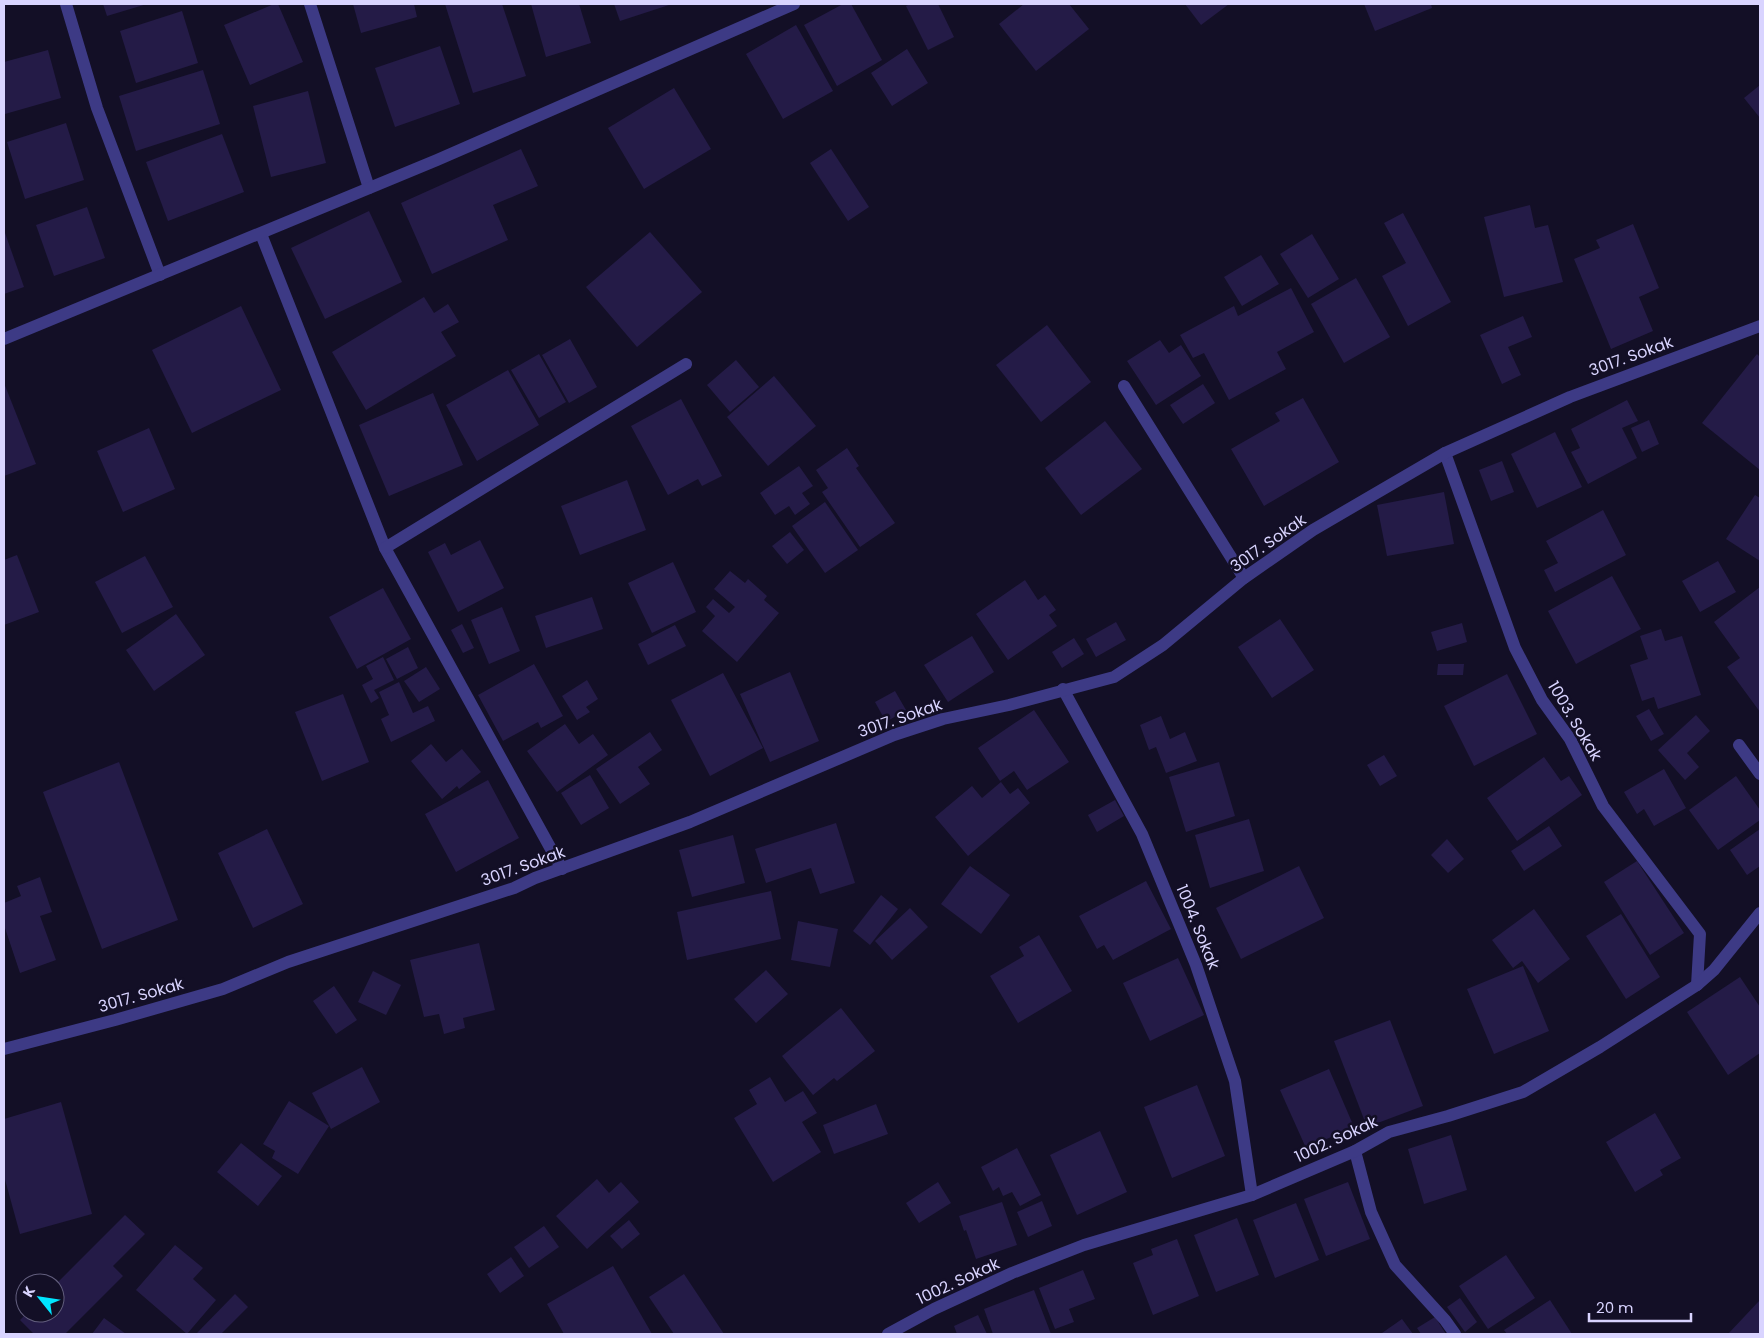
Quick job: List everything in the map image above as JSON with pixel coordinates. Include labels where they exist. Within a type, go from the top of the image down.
[{"type":"street","points":[[66,4],[97,108],[160,275]]},
{"type":"street","points":[[310,4],[369,188]]},
{"type":"street","points":[[4,339],[369,188],[794,4]]},
{"type":"street","points":[[260,234],[385,548],[562,869]]},
{"type":"street","name":"3017. Sokak","points":[[4,1049],[222,989],[288,962],[514,888],[690,822],[894,735],[943,719],[1009,705],[1063,689],[1091,685],[1114,677],[1163,644],[1244,578],[1313,530],[1446,453],[1570,396],[1760,326]]},
{"type":"street","points":[[385,548],[686,364]]},
{"type":"street","points":[[1124,386],[1244,578]]},
{"type":"street","name":"1003. Sokak","points":[[1446,453],[1515,648],[1542,700],[1570,739],[1603,806],[1700,934],[1697,985]]},
{"type":"street","name":"1004. Sokak","points":[[1063,689],[1142,834],[1196,965],[1235,1081],[1252,1195]]},
{"type":"street","points":[[1739,745],[1760,774]]},
{"type":"street","name":"1002. Sokak","points":[[888,1334],[934,1309],[995,1281],[1084,1245],[1252,1195],[1355,1151],[1389,1132],[1448,1116],[1523,1092],[1600,1047],[1697,985],[1714,970],[1760,913]]},
{"type":"street","points":[[1355,1151],[1371,1212],[1395,1265],[1446,1320],[1455,1334]]},
{"type":"building","points":[[103,4],[147,4],[107,16]]},
{"type":"building","points":[[278,4],[303,62],[250,85],[224,25]]},
{"type":"building","points":[[353,4],[414,4],[417,17],[361,33]]},
{"type":"building","points":[[445,4],[502,4],[526,76],[473,93]]},
{"type":"building","points":[[531,4],[579,4],[591,43],[546,57]]},
{"type":"building","points":[[614,4],[669,4],[669,5],[620,21]]},
{"type":"building","points":[[843,4],[851,4],[882,60],[837,86],[804,25]]},
{"type":"building","points":[[910,4],[938,4],[954,37],[928,50],[906,6]]},
{"type":"building","points":[[1024,4],[1069,4],[1089,29],[1036,71],[999,24]]},
{"type":"building","points":[[1185,4],[1229,4],[1201,25]]},
{"type":"building","points":[[1364,4],[1431,4],[1432,8],[1375,31]]},
{"type":"building","points":[[182,11],[198,63],[136,83],[120,31]]},
{"type":"building","points":[[796,25],[833,91],[783,119],[746,54]]},
{"type":"building","points":[[440,46],[460,104],[395,127],[375,68]]},
{"type":"building","points":[[907,49],[928,83],[892,106],[871,73]]},
{"type":"building","points":[[48,50],[61,98],[5,114],[4,62]]},
{"type":"building","points":[[203,70],[220,124],[136,151],[119,96]]},
{"type":"building","points":[[1760,85],[1760,118],[1744,98]]},
{"type":"building","points":[[674,88],[711,149],[644,189],[608,128]]},
{"type":"building","points":[[308,91],[326,163],[271,177],[253,106]]},
{"type":"building","points":[[66,123],[84,180],[25,199],[7,142]]},
{"type":"building","points":[[222,134],[244,192],[168,221],[146,162]]},
{"type":"building","points":[[521,149],[538,186],[493,205],[508,240],[432,274],[401,203]]},
{"type":"building","points":[[831,149],[869,207],[848,221],[810,163]]},
{"type":"building","points":[[1530,205],[1535,228],[1548,225],[1563,282],[1504,297],[1484,217]]},
{"type":"building","points":[[87,207],[105,258],[54,276],[36,225]]},
{"type":"building","points":[[369,211],[402,282],[325,319],[291,248]]},
{"type":"building","points":[[1403,213],[1451,302],[1408,326],[1382,276],[1406,263],[1384,223]]},
{"type":"building","points":[[1633,224],[1659,288],[1639,297],[1653,331],[1611,349],[1574,259],[1600,248],[1596,240]]},
{"type":"building","points":[[4,230],[24,287],[4,294]]},
{"type":"building","points":[[650,232],[702,292],[637,347],[586,287]]},
{"type":"building","points":[[1312,234],[1339,279],[1308,298],[1280,254]]},
{"type":"building","points":[[1261,255],[1279,284],[1242,306],[1224,277]]},
{"type":"building","points":[[1356,278],[1390,337],[1344,363],[1311,304]]},
{"type":"building","points":[[1291,288],[1314,332],[1277,352],[1286,369],[1229,400],[1204,353],[1193,358],[1180,335],[1234,306],[1238,316]]},
{"type":"building","points":[[424,297],[434,313],[448,304],[459,322],[441,332],[456,356],[366,410],[332,352]]},
{"type":"building","points":[[241,306],[281,390],[192,433],[152,350]]},
{"type":"building","points":[[1523,316],[1532,337],[1508,347],[1521,375],[1502,384],[1480,335]]},
{"type":"building","points":[[1047,325],[1091,382],[1041,422],[996,365]]},
{"type":"building","points":[[570,339],[597,387],[569,403],[542,355]]},
{"type":"building","points":[[1160,340],[1169,353],[1181,345],[1201,376],[1156,405],[1127,361]]},
{"type":"building","points":[[539,354],[566,402],[539,418],[511,370]]},
{"type":"building","points":[[1757,354],[1760,357],[1760,470],[1702,423]]},
{"type":"building","points":[[736,360],[759,387],[730,412],[707,385]]},
{"type":"building","points":[[508,370],[539,425],[477,461],[446,405]]},
{"type":"building","points":[[774,376],[816,426],[768,466],[727,417]]},
{"type":"building","points":[[4,383],[36,464],[4,476]]},
{"type":"building","points":[[1203,384],[1215,403],[1183,424],[1170,405]]},
{"type":"building","points":[[433,393],[463,465],[389,496],[359,425]]},
{"type":"building","points":[[1303,398],[1339,462],[1264,506],[1231,449],[1280,421],[1275,413]]},
{"type":"building","points":[[681,399],[722,476],[702,486],[698,479],[668,495],[631,426]]},
{"type":"building","points":[[1627,400],[1638,421],[1622,428],[1637,458],[1588,484],[1571,452],[1580,448],[1571,429]]},
{"type":"building","points":[[1649,420],[1659,444],[1642,452],[1631,428]]},
{"type":"building","points":[[1105,421],[1142,469],[1081,515],[1045,468]]},
{"type":"building","points":[[149,428],[175,489],[123,512],[97,451]]},
{"type":"building","points":[[1555,432],[1582,487],[1537,508],[1511,454]]},
{"type":"building","points":[[847,448],[859,466],[856,468],[895,523],[860,547],[822,492],[828,488],[816,470]]},
{"type":"building","points":[[1502,461],[1514,492],[1491,501],[1479,470]]},
{"type":"building","points":[[799,466],[813,486],[802,493],[810,504],[795,515],[789,506],[775,515],[760,493]]},
{"type":"building","points":[[627,480],[646,530],[580,555],[561,506]]},
{"type":"building","points":[[1444,492],[1454,544],[1387,556],[1377,505]]},
{"type":"building","points":[[1755,495],[1760,498],[1760,561],[1726,539]]},
{"type":"building","points":[[825,502],[858,550],[825,573],[792,526]]},
{"type":"building","points":[[1603,510],[1626,555],[1555,592],[1544,570],[1558,563],[1546,541]]},
{"type":"building","points":[[790,532],[804,550],[787,564],[772,546]]},
{"type":"building","points":[[480,540],[504,588],[458,612],[428,552],[445,543],[451,555]]},
{"type":"building","points":[[17,555],[39,612],[4,625],[4,560]]},
{"type":"building","points":[[145,556],[173,607],[122,633],[95,582]]},
{"type":"building","points":[[1718,561],[1736,592],[1700,612],[1682,581]]},
{"type":"building","points":[[673,562],[696,612],[652,633],[628,583]]},
{"type":"building","points":[[730,571],[745,583],[748,579],[767,596],[764,600],[779,613],[737,662],[702,631],[715,616],[706,607],[713,599],[729,613],[735,607],[714,589]]},
{"type":"building","points":[[1612,576],[1641,629],[1576,664],[1548,611]]},
{"type":"building","points":[[1025,580],[1038,600],[1045,595],[1056,610],[1049,615],[1057,626],[1008,660],[976,614]]},
{"type":"building","points":[[1760,587],[1760,712],[1727,667],[1740,658],[1714,622]]},
{"type":"building","points":[[383,588],[411,639],[357,669],[329,617]]},
{"type":"building","points":[[592,597],[603,629],[546,648],[535,616]]},
{"type":"building","points":[[502,607],[520,651],[489,664],[471,620]]},
{"type":"building","points":[[176,614],[205,655],[154,691],[126,650]]},
{"type":"building","points":[[1280,619],[1314,670],[1272,698],[1238,647]]},
{"type":"building","points":[[1116,622],[1126,640],[1096,657],[1086,639]]},
{"type":"building","points":[[1462,623],[1467,642],[1437,651],[1431,632]]},
{"type":"building","points":[[462,624],[474,648],[463,653],[451,630]]},
{"type":"building","points":[[675,625],[686,646],[648,665],[638,644]]},
{"type":"building","points":[[1661,629],[1665,641],[1682,636],[1701,695],[1658,709],[1654,697],[1642,701],[1630,665],[1648,659],[1640,636]]},
{"type":"building","points":[[972,636],[994,672],[948,702],[924,665]]},
{"type":"building","points":[[1074,638],[1084,654],[1062,668],[1052,652]]},
{"type":"building","points":[[408,647],[418,668],[397,679],[386,659]]},
{"type":"building","points":[[383,657],[394,680],[374,690],[379,698],[371,703],[362,685],[373,679],[366,666]]},
{"type":"building","points":[[534,664],[563,716],[541,728],[538,722],[503,741],[478,695]]},
{"type":"building","points":[[1438,664],[1464,664],[1463,675],[1437,675]]},
{"type":"building","points":[[426,667],[440,689],[419,702],[404,681]]},
{"type":"building","points":[[790,672],[819,741],[770,762],[740,694]]},
{"type":"building","points":[[723,673],[763,748],[710,776],[671,700]]},
{"type":"building","points":[[1507,674],[1537,734],[1474,766],[1444,706]]},
{"type":"building","points":[[587,680],[598,699],[586,707],[590,712],[577,720],[562,696]]},
{"type":"building","points":[[399,682],[413,713],[428,706],[435,721],[391,742],[381,719],[389,715],[379,692]]},
{"type":"building","points":[[895,691],[906,710],[886,722],[875,702]]},
{"type":"building","points":[[343,694],[369,762],[322,781],[295,712]]},
{"type":"building","points":[[1649,709],[1664,734],[1651,741],[1636,716]]},
{"type":"building","points":[[1034,710],[1069,762],[1027,790],[1014,771],[1000,781],[978,748]]},
{"type":"building","points":[[1696,715],[1710,731],[1687,753],[1699,767],[1685,780],[1658,750]]},
{"type":"building","points":[[1161,716],[1170,739],[1185,732],[1197,761],[1166,773],[1156,747],[1149,750],[1140,725]]},
{"type":"building","points":[[565,724],[579,744],[593,734],[608,755],[557,792],[527,751]]},
{"type":"building","points":[[650,732],[662,750],[638,767],[650,784],[620,804],[596,769]]},
{"type":"building","points":[[431,744],[446,762],[462,749],[481,772],[459,789],[457,786],[442,799],[411,761]]},
{"type":"building","points":[[1384,755],[1397,776],[1380,786],[1367,765]]},
{"type":"building","points":[[1544,757],[1561,781],[1569,776],[1582,795],[1517,841],[1487,798]]},
{"type":"building","points":[[119,762],[178,920],[102,949],[43,792]]},
{"type":"building","points":[[1219,762],[1235,816],[1186,832],[1169,777]]},
{"type":"building","points":[[1664,769],[1686,808],[1654,826],[1644,809],[1637,814],[1624,792]]},
{"type":"building","points":[[590,775],[609,808],[581,825],[561,793]]},
{"type":"building","points":[[1736,776],[1760,810],[1760,820],[1718,850],[1689,810]]},
{"type":"building","points":[[488,780],[519,838],[456,872],[425,814]]},
{"type":"building","points":[[1001,782],[1010,794],[1018,788],[1030,803],[968,856],[935,817],[972,786],[982,798]]},
{"type":"building","points":[[1115,800],[1124,816],[1097,832],[1088,815]]},
{"type":"building","points":[[1249,819],[1264,871],[1210,888],[1195,835]]},
{"type":"building","points":[[836,823],[855,883],[820,894],[811,868],[766,883],[755,849]]},
{"type":"building","points":[[1549,826],[1562,846],[1524,871],[1511,851]]},
{"type":"building","points":[[267,829],[303,904],[253,928],[218,853]]},
{"type":"building","points":[[1760,829],[1760,866],[1747,875],[1730,850]]},
{"type":"building","points":[[733,835],[745,883],[692,897],[679,850]]},
{"type":"building","points":[[1447,839],[1464,859],[1448,873],[1431,855]]},
{"type":"building","points":[[1637,861],[1684,933],[1650,955],[1604,882]]},
{"type":"building","points":[[970,866],[1010,895],[981,934],[941,904]]},
{"type":"building","points":[[1299,866],[1324,918],[1241,959],[1216,908]]},
{"type":"building","points":[[40,877],[52,912],[40,916],[56,960],[20,973],[4,925],[4,903],[21,896],[17,886]]},
{"type":"building","points":[[1146,881],[1171,929],[1113,960],[1104,945],[1097,949],[1079,916]]},
{"type":"building","points":[[771,891],[781,939],[687,960],[677,912]]},
{"type":"building","points":[[881,895],[898,909],[870,945],[853,931]]},
{"type":"building","points":[[910,908],[928,927],[892,960],[875,941]]},
{"type":"building","points":[[1534,909],[1570,959],[1538,983],[1522,961],[1513,968],[1492,940]]},
{"type":"building","points":[[1621,914],[1660,977],[1626,999],[1586,936]]},
{"type":"building","points":[[798,921],[838,929],[830,967],[791,960]]},
{"type":"building","points":[[1039,935],[1072,991],[1018,1023],[990,976],[1024,956],[1019,947]]},
{"type":"building","points":[[479,943],[495,1010],[463,1018],[465,1028],[444,1034],[439,1014],[424,1017],[410,960]]},
{"type":"building","points":[[1178,958],[1204,1015],[1150,1041],[1123,983]]},
{"type":"building","points":[[1523,966],[1549,1031],[1494,1054],[1467,989]]},
{"type":"building","points":[[766,970],[788,994],[756,1023],[734,999]]},
{"type":"building","points":[[373,971],[401,985],[386,1015],[358,1002]]},
{"type":"building","points":[[1740,977],[1760,1007],[1760,1053],[1728,1075],[1687,1012]]},
{"type":"building","points":[[334,986],[357,1020],[336,1034],[313,1001]]},
{"type":"building","points":[[841,1008],[875,1051],[837,1081],[834,1078],[813,1095],[782,1056]]},
{"type":"building","points":[[1390,1020],[1423,1106],[1367,1127],[1334,1041]]},
{"type":"building","points":[[362,1067],[380,1102],[331,1129],[312,1093]]},
{"type":"building","points":[[1329,1069],[1354,1127],[1306,1148],[1280,1090]]},
{"type":"building","points":[[770,1077],[785,1102],[803,1091],[817,1113],[802,1122],[821,1152],[773,1182],[734,1118],[757,1104],[749,1090]]},
{"type":"building","points":[[1197,1085],[1225,1156],[1172,1178],[1144,1107]]},
{"type":"building","points":[[289,1101],[329,1126],[298,1174],[272,1158],[275,1151],[263,1144]]},
{"type":"building","points":[[61,1102],[92,1214],[20,1234],[4,1176],[4,1119]]},
{"type":"building","points":[[876,1104],[888,1134],[834,1154],[823,1125]]},
{"type":"building","points":[[1655,1113],[1681,1158],[1660,1170],[1663,1175],[1635,1192],[1606,1142]]},
{"type":"building","points":[[1100,1131],[1127,1192],[1077,1215],[1050,1155]]},
{"type":"building","points":[[1451,1135],[1467,1190],[1424,1204],[1408,1149]]},
{"type":"building","points":[[241,1143],[282,1176],[258,1206],[217,1172]]},
{"type":"building","points":[[1017,1148],[1041,1195],[1020,1206],[1012,1192],[1003,1196],[999,1187],[993,1191],[981,1167]]},
{"type":"building","points":[[597,1179],[609,1193],[621,1182],[639,1202],[587,1249],[556,1216]]},
{"type":"building","points":[[938,1182],[951,1203],[919,1223],[906,1203]]},
{"type":"building","points":[[1348,1182],[1370,1239],[1326,1256],[1304,1199]]},
{"type":"building","points":[[1042,1201],[1052,1226],[1028,1237],[1017,1212]]},
{"type":"building","points":[[1002,1202],[1017,1245],[976,1259],[959,1216]]},
{"type":"building","points":[[1296,1203],[1319,1260],[1275,1278],[1253,1220]]},
{"type":"building","points":[[125,1215],[145,1234],[113,1266],[123,1276],[65,1334],[34,1334],[23,1323],[65,1323],[65,1275]]},
{"type":"building","points":[[1237,1218],[1259,1275],[1216,1292],[1194,1235]]},
{"type":"building","points":[[629,1220],[640,1234],[622,1249],[610,1236]]},
{"type":"building","points":[[544,1226],[559,1247],[529,1268],[514,1247]]},
{"type":"building","points":[[1177,1239],[1199,1296],[1153,1315],[1133,1263],[1153,1255],[1151,1249]]},
{"type":"building","points":[[175,1245],[203,1268],[193,1279],[216,1300],[187,1334],[136,1290]]},
{"type":"building","points":[[1506,1255],[1535,1298],[1488,1329],[1459,1286]]},
{"type":"building","points":[[511,1257],[524,1276],[500,1293],[487,1274]]},
{"type":"building","points":[[613,1266],[652,1334],[564,1334],[547,1304]]},
{"type":"building","points":[[1083,1270],[1095,1299],[1069,1309],[1074,1322],[1055,1329],[1039,1288]]},
{"type":"building","points":[[684,1274],[724,1334],[674,1334],[649,1297]]},
{"type":"building","points":[[1034,1290],[1051,1334],[993,1334],[984,1309]]},
{"type":"building","points":[[235,1294],[248,1307],[221,1334],[196,1334]]},
{"type":"building","points":[[1460,1298],[1477,1322],[1465,1332],[1447,1307]]},
{"type":"building","points":[[1550,1300],[1572,1334],[1507,1334],[1504,1330]]},
{"type":"building","points":[[1760,1300],[1760,1334],[1728,1334]]},
{"type":"building","points":[[978,1315],[987,1334],[957,1334],[954,1326]]},
{"type":"building","points":[[1435,1317],[1446,1334],[1421,1334],[1417,1328]]},
{"type":"building","points":[[104,1318],[126,1334],[92,1334]]},
{"type":"building","points":[[1402,1319],[1413,1334],[1382,1333]]}]
